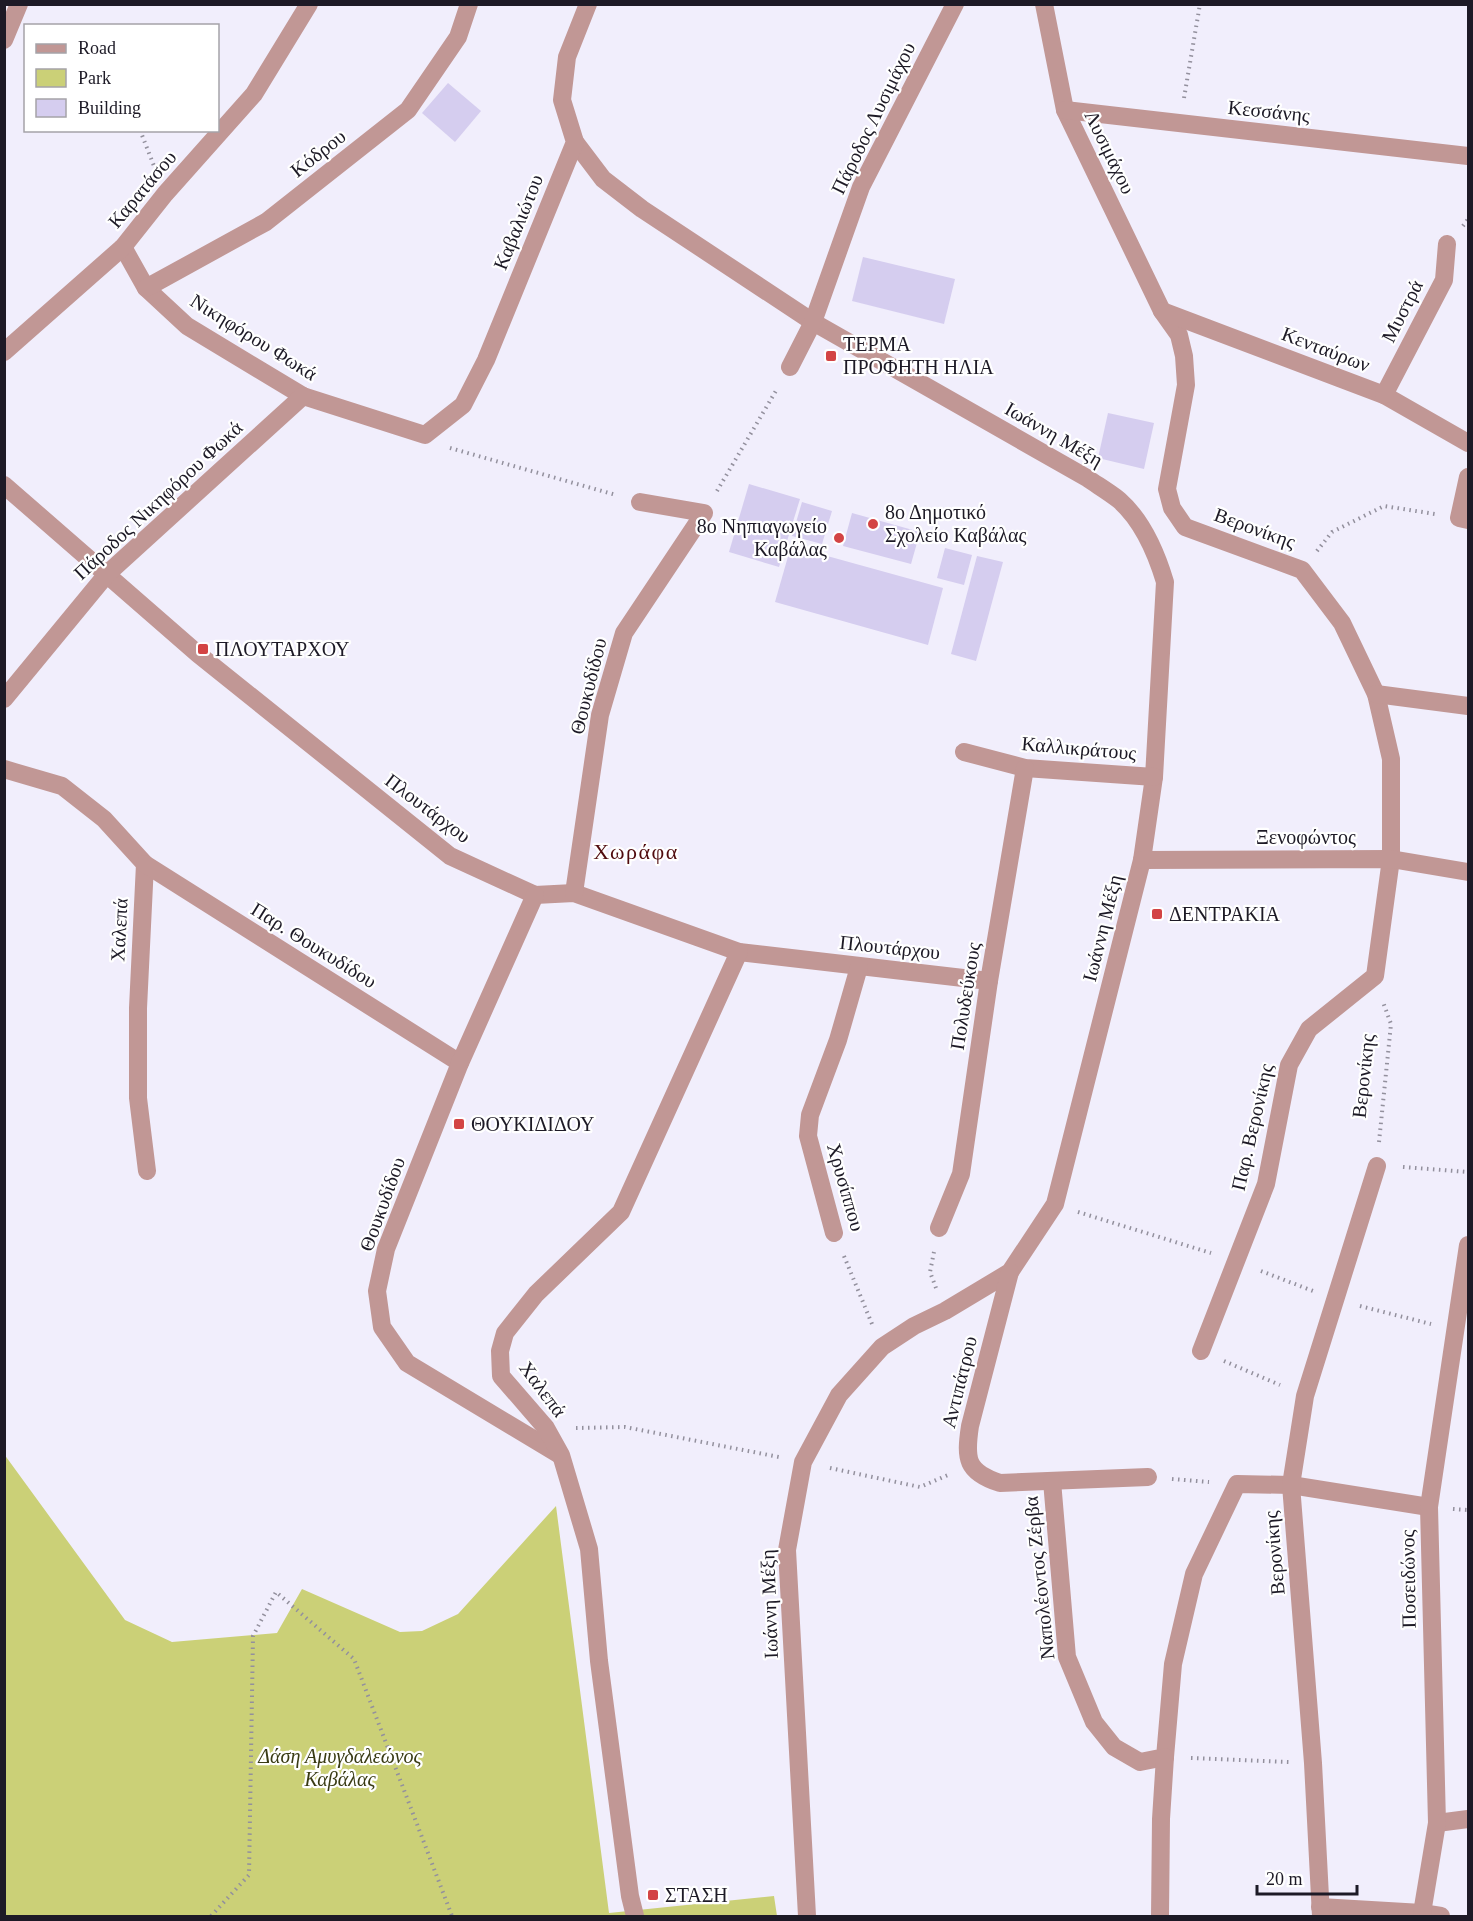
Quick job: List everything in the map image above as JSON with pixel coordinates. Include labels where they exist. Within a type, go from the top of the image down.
[{"type":"street","points":[[4,40],[19,4]]},
{"type":"street","name":"Καρατάσου","points":[[4,352],[123,247],[165,194],[254,94],[309,4]]},
{"type":"street","name":"Κόδρου","points":[[146,288],[266,222],[408,110],[458,37],[469,4]]},
{"type":"street","points":[[575,141],[562,100],[567,57],[588,4]]},
{"type":"street","name":"Πάροδος Λυσιμάχου","points":[[813,322],[861,187],[955,4]]},
{"type":"street","name":"Λυσιμάχου","points":[[1044,4],[1065,110],[1162,311]]},
{"type":"street","name":"Κεσσάνης","points":[[1065,110],[1468,156]]},
{"type":"street","name":"Ιωάννη Μέξη","points":[[575,141],[603,179],[642,209],[813,322],[1087,478],[1120,501],[1141,526],[1156,552],[1166,582],[1154,777],[1142,860],[1055,1204],[1010,1272],[945,1311],[914,1326],[882,1347],[839,1395],[803,1462],[787,1550],[807,1917]]},
{"type":"street","name":"Καβαλιώτου","points":[[425,435],[463,405],[486,360],[575,141]]},
{"type":"street","name":"Μυστρά","points":[[1384,395],[1444,280],[1447,244]]},
{"type":"street","name":"Νικηφόρου Φωκά","points":[[123,247],[146,288],[187,326],[303,396],[425,435]]},
{"type":"street","name":"Κενταύρων","points":[[1162,311],[1384,395],[1468,443]]},
{"type":"street","name":"Βερονίκης","points":[[1162,311],[1179,335],[1184,356],[1186,385],[1167,489],[1172,508],[1185,527],[1302,570],[1342,623],[1376,694],[1391,759],[1391,860],[1374,976]]},
{"type":"street","points":[[790,368],[813,322]]},
{"type":"street","name":"Πάροδος Νικηφόρου Φωκά","points":[[4,699],[107,574],[303,396]]},
{"type":"street","points":[[1464,519],[1468,477]]},
{"type":"street","name":"Πλουτάρχου","points":[[4,484],[198,654],[450,856],[535,895],[574,893],[739,952],[989,981]]},
{"type":"street","points":[[640,501],[704,513]]},
{"type":"street","name":"Θουκυδίδου","points":[[574,893],[600,715],[624,633],[704,513]]},
{"type":"street","points":[[1376,694],[1468,706]]},
{"type":"street","name":"Καλλικράτους","points":[[964,752],[1025,768],[1154,777]]},
{"type":"street","name":"Πολυδεύκους","points":[[939,1228],[961,1174],[989,981],[1025,768]]},
{"type":"street","points":[[4,769],[62,786],[104,819],[145,864]]},
{"type":"street","name":"Ξενοφώντος","points":[[1142,860],[1391,860],[1468,872]]},
{"type":"street","name":"Παρ. Θουκυδίδου","points":[[145,864],[460,1063]]},
{"type":"street","name":"Χαλεπά","points":[[145,864],[138,1008],[138,1098],[147,1171]]},
{"type":"street","name":"Θουκυδίδου","points":[[535,895],[460,1063],[386,1249],[377,1291],[382,1327],[407,1363],[561,1455]]},
{"type":"street","name":"Χαλεπά","points":[[635,1917],[630,1896],[599,1661],[589,1549],[561,1455],[546,1428],[501,1376],[500,1351],[505,1333],[536,1294],[621,1212],[739,952]]},
{"type":"street","name":"Χρυσίππου","points":[[834,1233],[808,1136],[810,1115],[838,1040],[859,967]]},
{"type":"street","name":"Παρ. Βερονίκης","points":[[1201,1351],[1266,1184],[1289,1065],[1309,1029],[1374,976]]},
{"type":"street","name":"Βερονίκης","points":[[1320,1912],[1314,1763],[1291,1485],[1305,1396],[1377,1166]]},
{"type":"street","name":"Ποσειδώνος","points":[[1422,1913],[1437,1823],[1429,1507],[1468,1245]]},
{"type":"street","name":"Αντιπάτρου","points":[[971,1466],[967,1446],[970,1426],[1010,1272]]},
{"type":"street","points":[[971,1466],[985,1478],[1000,1483],[1148,1477]]},
{"type":"street","name":"Ναπολέοντος Ζέρβα","points":[[1052,1481],[1067,1657],[1094,1722],[1114,1747],[1140,1762],[1165,1757]]},
{"type":"street","points":[[1160,1917],[1161,1819],[1173,1664],[1194,1574],[1237,1484],[1291,1485],[1429,1507]]},
{"type":"street","points":[[1437,1823],[1468,1819]]},
{"type":"street","points":[[1320,1912],[1422,1913],[1441,1917]]},
{"type":"path","points":[[1180,124],[1200,4]]},
{"type":"path","points":[[141,132],[165,194]]},
{"type":"path","points":[[704,513],[790,368]]},
{"type":"path","points":[[425,435],[447,448],[640,501]]},
{"type":"path","points":[[1302,570],[1332,532],[1384,506],[1464,519]]},
{"type":"path","name":"Βερονίκης","points":[[1374,976],[1391,1024],[1377,1166]]},
{"type":"path","points":[[1377,1166],[1468,1172]]},
{"type":"path","points":[[939,1228],[930,1272],[945,1311]]},
{"type":"path","name":"Χρυσίππου","points":[[834,1233],[882,1347]]},
{"type":"path","points":[[1201,1351],[1305,1396]]},
{"type":"path","points":[[546,1428],[625,1427],[920,1487],[971,1466]]},
{"type":"path","points":[[1148,1477],[1237,1484]]},
{"type":"path","points":[[212,1917],[249,1875],[253,1636],[276,1592],[354,1659],[452,1917]]},
{"type":"path","points":[[1165,1757],[1314,1763]]},
{"type":"green space","name":"Δάση Αμυγδαλεώνος Καβάλας","points":[[4,1454],[125,1620],[172,1642],[277,1633],[302,1589],[400,1632],[422,1631],[458,1614],[556,1506],[609,1913],[774,1896],[777,1916],[5,1916]]},
{"type":"building","points":[[448,83],[481,111],[455,142],[422,113]]},
{"type":"building","points":[[863,257],[955,279],[944,324],[852,301]]},
{"type":"building","points":[[1108,413],[1154,423],[1144,469],[1098,458]]},
{"type":"building","points":[[749,484],[800,499],[779,567],[729,552]]},
{"type":"building","points":[[802,502],[832,511],[822,544],[792,536]]},
{"type":"building","points":[[852,513],[920,532],[911,564],[843,546]]},
{"type":"building","points":[[791,546],[943,588],[928,645],[775,602]]},
{"type":"building","points":[[945,548],[972,555],[964,585],[937,578]]},
{"type":"building","points":[[977,556],[1003,562],[976,661],[951,654]]},
{"type":"place","name":"ΤΕΡΜΑ ΠΡΟΦΗΤΗ ΗΛΙΑ","points":[[831,356]]},
{"type":"place","name":"8ο Δημοτικό Σχολείο Καβάλας","points":[[873,524]]},
{"type":"place","name":"8ο Νηπιαγωγείο Καβάλας","points":[[839,538]]},
{"type":"place","name":"ΠΛΟΥΤΑΡΧΟΥ","points":[[203,649]]},
{"type":"place","name":"ΔΕΝΤΡΑΚΙΑ","points":[[1157,914]]},
{"type":"place","name":"ΘΟΥΚΙΔΙΔΟΥ","points":[[459,1124]]},
{"type":"place","name":"ΣΤΑΣΗ","points":[[653,1895]]},
{"type":"district","name":"Χωράφα","points":[[636,851]]}]
